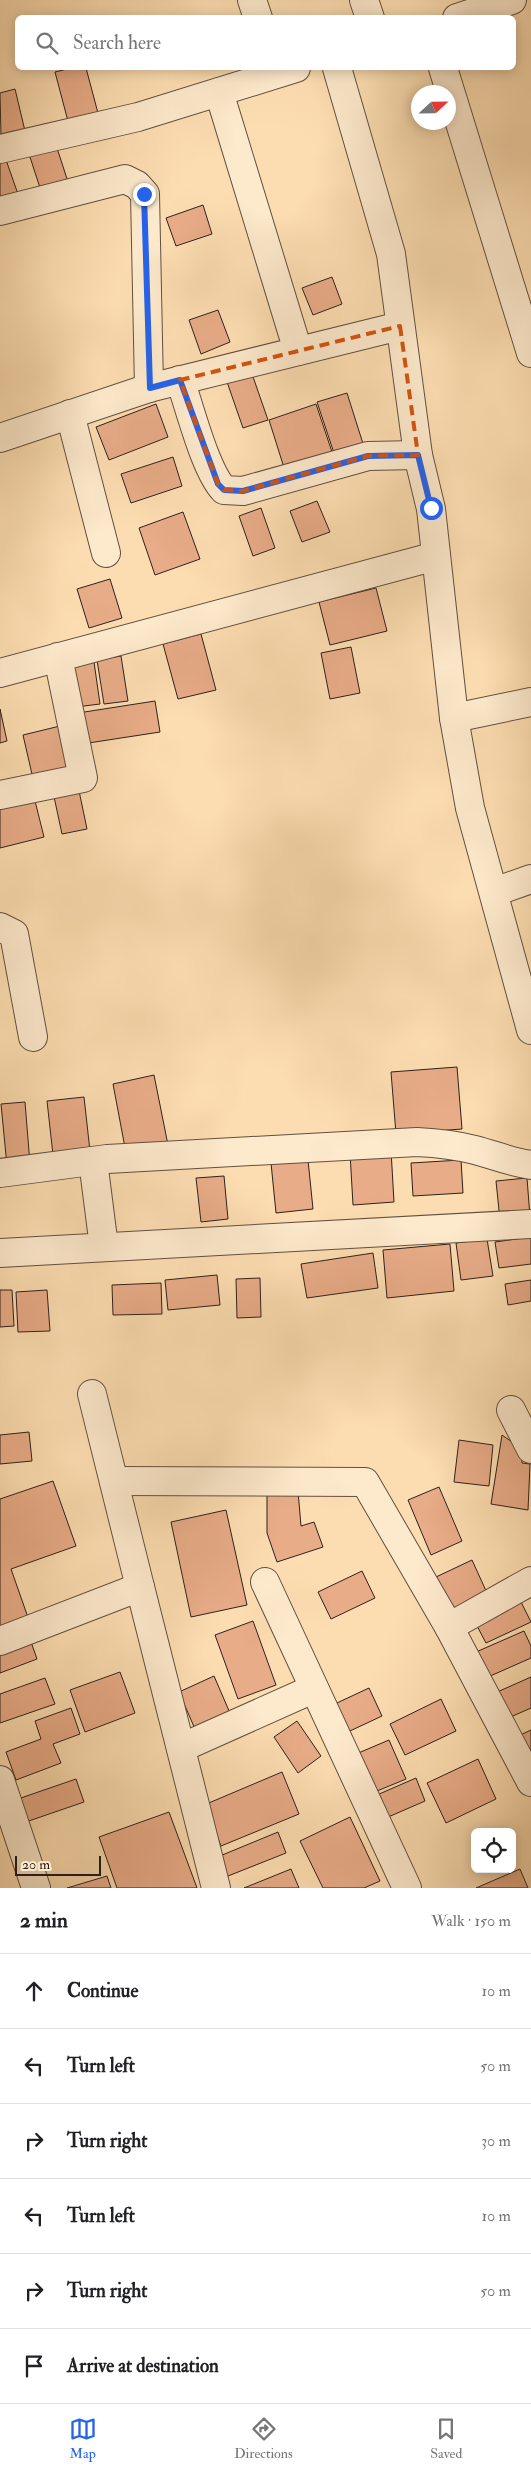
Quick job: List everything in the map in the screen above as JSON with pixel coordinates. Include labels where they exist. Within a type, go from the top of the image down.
[{"type":"street","points":[[252,0],[257,15]]},
{"type":"street","points":[[364,0],[369,15]]},
{"type":"street","points":[[466,15],[512,0]]},
{"type":"street","points":[[0,149],[138,117],[282,70]]},
{"type":"street","points":[[337,70],[391,254],[418,455],[431,508],[454,718],[470,808],[531,1030]]},
{"type":"street","points":[[444,70],[531,353]]},
{"type":"street","points":[[219,92],[298,351]]},
{"type":"street","points":[[0,211],[125,179],[141,189],[144,194],[150,388]]},
{"type":"street","points":[[0,438],[150,388],[400,326]]},
{"type":"street","points":[[180,380],[209,464],[218,484],[224,490],[243,491],[368,456],[418,455]]},
{"type":"street","points":[[70,414],[106,553]]},
{"type":"street","points":[[0,673],[436,556]]},
{"type":"street","points":[[0,795],[84,778],[58,658]]},
{"type":"street","points":[[454,718],[531,702]]},
{"type":"street","points":[[494,892],[531,879]]},
{"type":"street","points":[[0,927],[14,934],[33,1037]]},
{"type":"street","points":[[0,1173],[93,1161],[417,1142],[446,1144],[474,1150],[514,1163],[531,1165]]},
{"type":"street","points":[[93,1161],[104,1248]]},
{"type":"street","points":[[0,1253],[531,1224]]},
{"type":"street","points":[[92,1394],[216,1888]]},
{"type":"street","points":[[511,1410],[531,1448]]},
{"type":"street","points":[[114,1481],[365,1482],[449,1627],[531,1782]]},
{"type":"street","points":[[449,1627],[531,1581]]},
{"type":"street","points":[[265,1582],[407,1888]]},
{"type":"street","points":[[0,1641],[140,1587]]},
{"type":"street","points":[[181,1748],[313,1689]]},
{"type":"street","points":[[0,1780],[36,1888]]},
{"type":"highlighted area","points":[[400,326],[418,455],[368,456],[243,491],[224,490],[218,484],[180,380]]},
{"type":"building","points":[[87,70],[99,117],[69,125],[55,72]]},
{"type":"building","points":[[15,89],[25,131],[1,137],[0,93]]},
{"type":"building","points":[[56,145],[70,188],[43,197],[29,154]]},
{"type":"building","points":[[5,157],[19,197],[0,204],[0,159]]},
{"type":"building","points":[[203,205],[212,234],[176,246],[166,218]]},
{"type":"building","points":[[332,277],[342,304],[313,315],[302,288]]},
{"type":"building","points":[[218,310],[230,342],[201,354],[189,320]]},
{"type":"building","points":[[251,371],[268,420],[243,428],[226,379]]},
{"type":"building","points":[[347,393],[365,450],[336,459],[317,402]]},
{"type":"building","points":[[156,404],[168,437],[109,460],[96,427]]},
{"type":"building","points":[[316,404],[334,458],[286,474],[269,420]]},
{"type":"building","points":[[173,457],[182,486],[131,503],[121,474]]},
{"type":"building","points":[[317,501],[330,532],[302,542],[290,511]]},
{"type":"building","points":[[261,508],[275,548],[253,556],[239,516]]},
{"type":"building","points":[[183,512],[200,559],[155,575],[139,528]]},
{"type":"building","points":[[110,579],[122,618],[89,628],[77,589]]},
{"type":"building","points":[[376,588],[387,631],[330,645],[319,602]]},
{"type":"building","points":[[201,634],[216,690],[178,699],[163,644]]},
{"type":"building","points":[[351,647],[360,693],[330,699],[321,653]]},
{"type":"building","points":[[121,656],[128,701],[104,704],[97,660]]},
{"type":"building","points":[[94,662],[100,704],[76,707],[70,665]]},
{"type":"building","points":[[155,701],[160,732],[82,744],[78,713]]},
{"type":"building","points":[[0,709],[7,741],[0,743]]},
{"type":"building","points":[[60,726],[72,773],[34,783],[23,735]]},
{"type":"building","points":[[78,786],[87,829],[62,834],[53,792]]},
{"type":"building","points":[[34,797],[44,837],[0,848],[0,805]]},
{"type":"building","points":[[457,1067],[462,1129],[396,1134],[391,1072]]},
{"type":"building","points":[[154,1075],[168,1145],[126,1153],[113,1084]]},
{"type":"building","points":[[84,1097],[90,1151],[53,1155],[47,1101]]},
{"type":"building","points":[[25,1102],[30,1164],[7,1166],[1,1104]]},
{"type":"building","points":[[391,1150],[394,1202],[353,1205],[350,1153]]},
{"type":"building","points":[[308,1160],[313,1209],[276,1213],[271,1163]]},
{"type":"building","points":[[461,1160],[463,1193],[413,1196],[411,1163]]},
{"type":"building","points":[[224,1176],[228,1219],[201,1222],[196,1178]]},
{"type":"building","points":[[527,1178],[530,1217],[500,1220],[496,1181]]},
{"type":"building","points":[[531,1237],[531,1264],[499,1268],[495,1242]]},
{"type":"building","points":[[487,1239],[493,1276],[461,1280],[456,1243]]},
{"type":"building","points":[[450,1244],[454,1291],[387,1298],[383,1250]]},
{"type":"building","points":[[373,1253],[378,1288],[307,1298],[301,1264]]},
{"type":"building","points":[[217,1275],[220,1305],[168,1310],[165,1280]]},
{"type":"building","points":[[260,1278],[261,1317],[237,1318],[236,1279]]},
{"type":"building","points":[[531,1280],[531,1301],[508,1305],[505,1284]]},
{"type":"building","points":[[161,1283],[162,1314],[113,1315],[112,1285]]},
{"type":"building","points":[[0,1290],[12,1290],[14,1326],[0,1327]]},
{"type":"building","points":[[47,1290],[50,1331],[18,1332],[16,1292]]},
{"type":"building","points":[[29,1432],[32,1461],[0,1464],[0,1435]]},
{"type":"building","points":[[502,1435],[522,1449],[522,1463],[530,1464],[528,1510],[491,1504]]},
{"type":"building","points":[[459,1440],[493,1445],[489,1486],[454,1482]]},
{"type":"building","points":[[53,1481],[76,1546],[11,1569],[31,1626],[0,1637],[0,1499]]},
{"type":"building","points":[[439,1487],[462,1541],[431,1555],[408,1500]]},
{"type":"building","points":[[298,1491],[301,1526],[314,1522],[323,1547],[277,1562],[267,1533],[267,1494]]},
{"type":"building","points":[[226,1510],[247,1605],[191,1617],[171,1522]]},
{"type":"building","points":[[472,1560],[487,1593],[451,1610],[436,1577]]},
{"type":"building","points":[[362,1571],[375,1598],[331,1619],[318,1592]]},
{"type":"building","points":[[521,1602],[531,1622],[486,1643],[476,1624]]},
{"type":"building","points":[[253,1621],[276,1685],[238,1699],[215,1635]]},
{"type":"building","points":[[524,1631],[531,1646],[531,1658],[488,1677],[476,1652]]},
{"type":"building","points":[[30,1639],[37,1659],[0,1673],[0,1650]]},
{"type":"building","points":[[120,1672],[135,1713],[85,1732],[70,1690]]},
{"type":"building","points":[[214,1676],[233,1720],[198,1736],[179,1692]]},
{"type":"building","points":[[531,1677],[531,1708],[506,1719],[495,1693]]},
{"type":"building","points":[[45,1678],[55,1704],[0,1723],[0,1694]]},
{"type":"building","points":[[369,1688],[382,1716],[337,1737],[324,1709]]},
{"type":"building","points":[[441,1699],[456,1731],[405,1755],[390,1724]]},
{"type":"building","points":[[71,1708],[80,1734],[53,1744],[61,1763],[16,1780],[6,1752],[41,1739],[35,1721]]},
{"type":"building","points":[[297,1721],[321,1756],[298,1773],[274,1737]]},
{"type":"building","points":[[531,1730],[531,1759],[518,1736]]},
{"type":"building","points":[[389,1740],[406,1779],[365,1796],[349,1757]]},
{"type":"building","points":[[478,1759],[496,1799],[446,1823],[427,1783]]},
{"type":"building","points":[[282,1772],[299,1814],[221,1846],[204,1805]]},
{"type":"building","points":[[416,1778],[425,1801],[379,1821],[370,1798]]},
{"type":"building","points":[[76,1779],[84,1802],[20,1824],[12,1801]]},
{"type":"building","points":[[169,1812],[197,1888],[117,1888],[99,1837]]},
{"type":"building","points":[[350,1817],[380,1881],[364,1888],[323,1888],[300,1841]]},
{"type":"building","points":[[278,1832],[286,1853],[223,1878],[215,1858]]},
{"type":"building","points":[[291,1869],[299,1888],[244,1888]]},
{"type":"building","points":[[520,1869],[528,1888],[476,1888],[511,1873],[516,1873],[516,1871]]},
{"type":"building","points":[[107,1876],[111,1888],[67,1888]]},
{"type":"route","points":[[144,194],[150,388],[180,380],[209,464],[218,484],[224,490],[232,492],[243,491],[368,456],[418,455],[431,508]]}]
